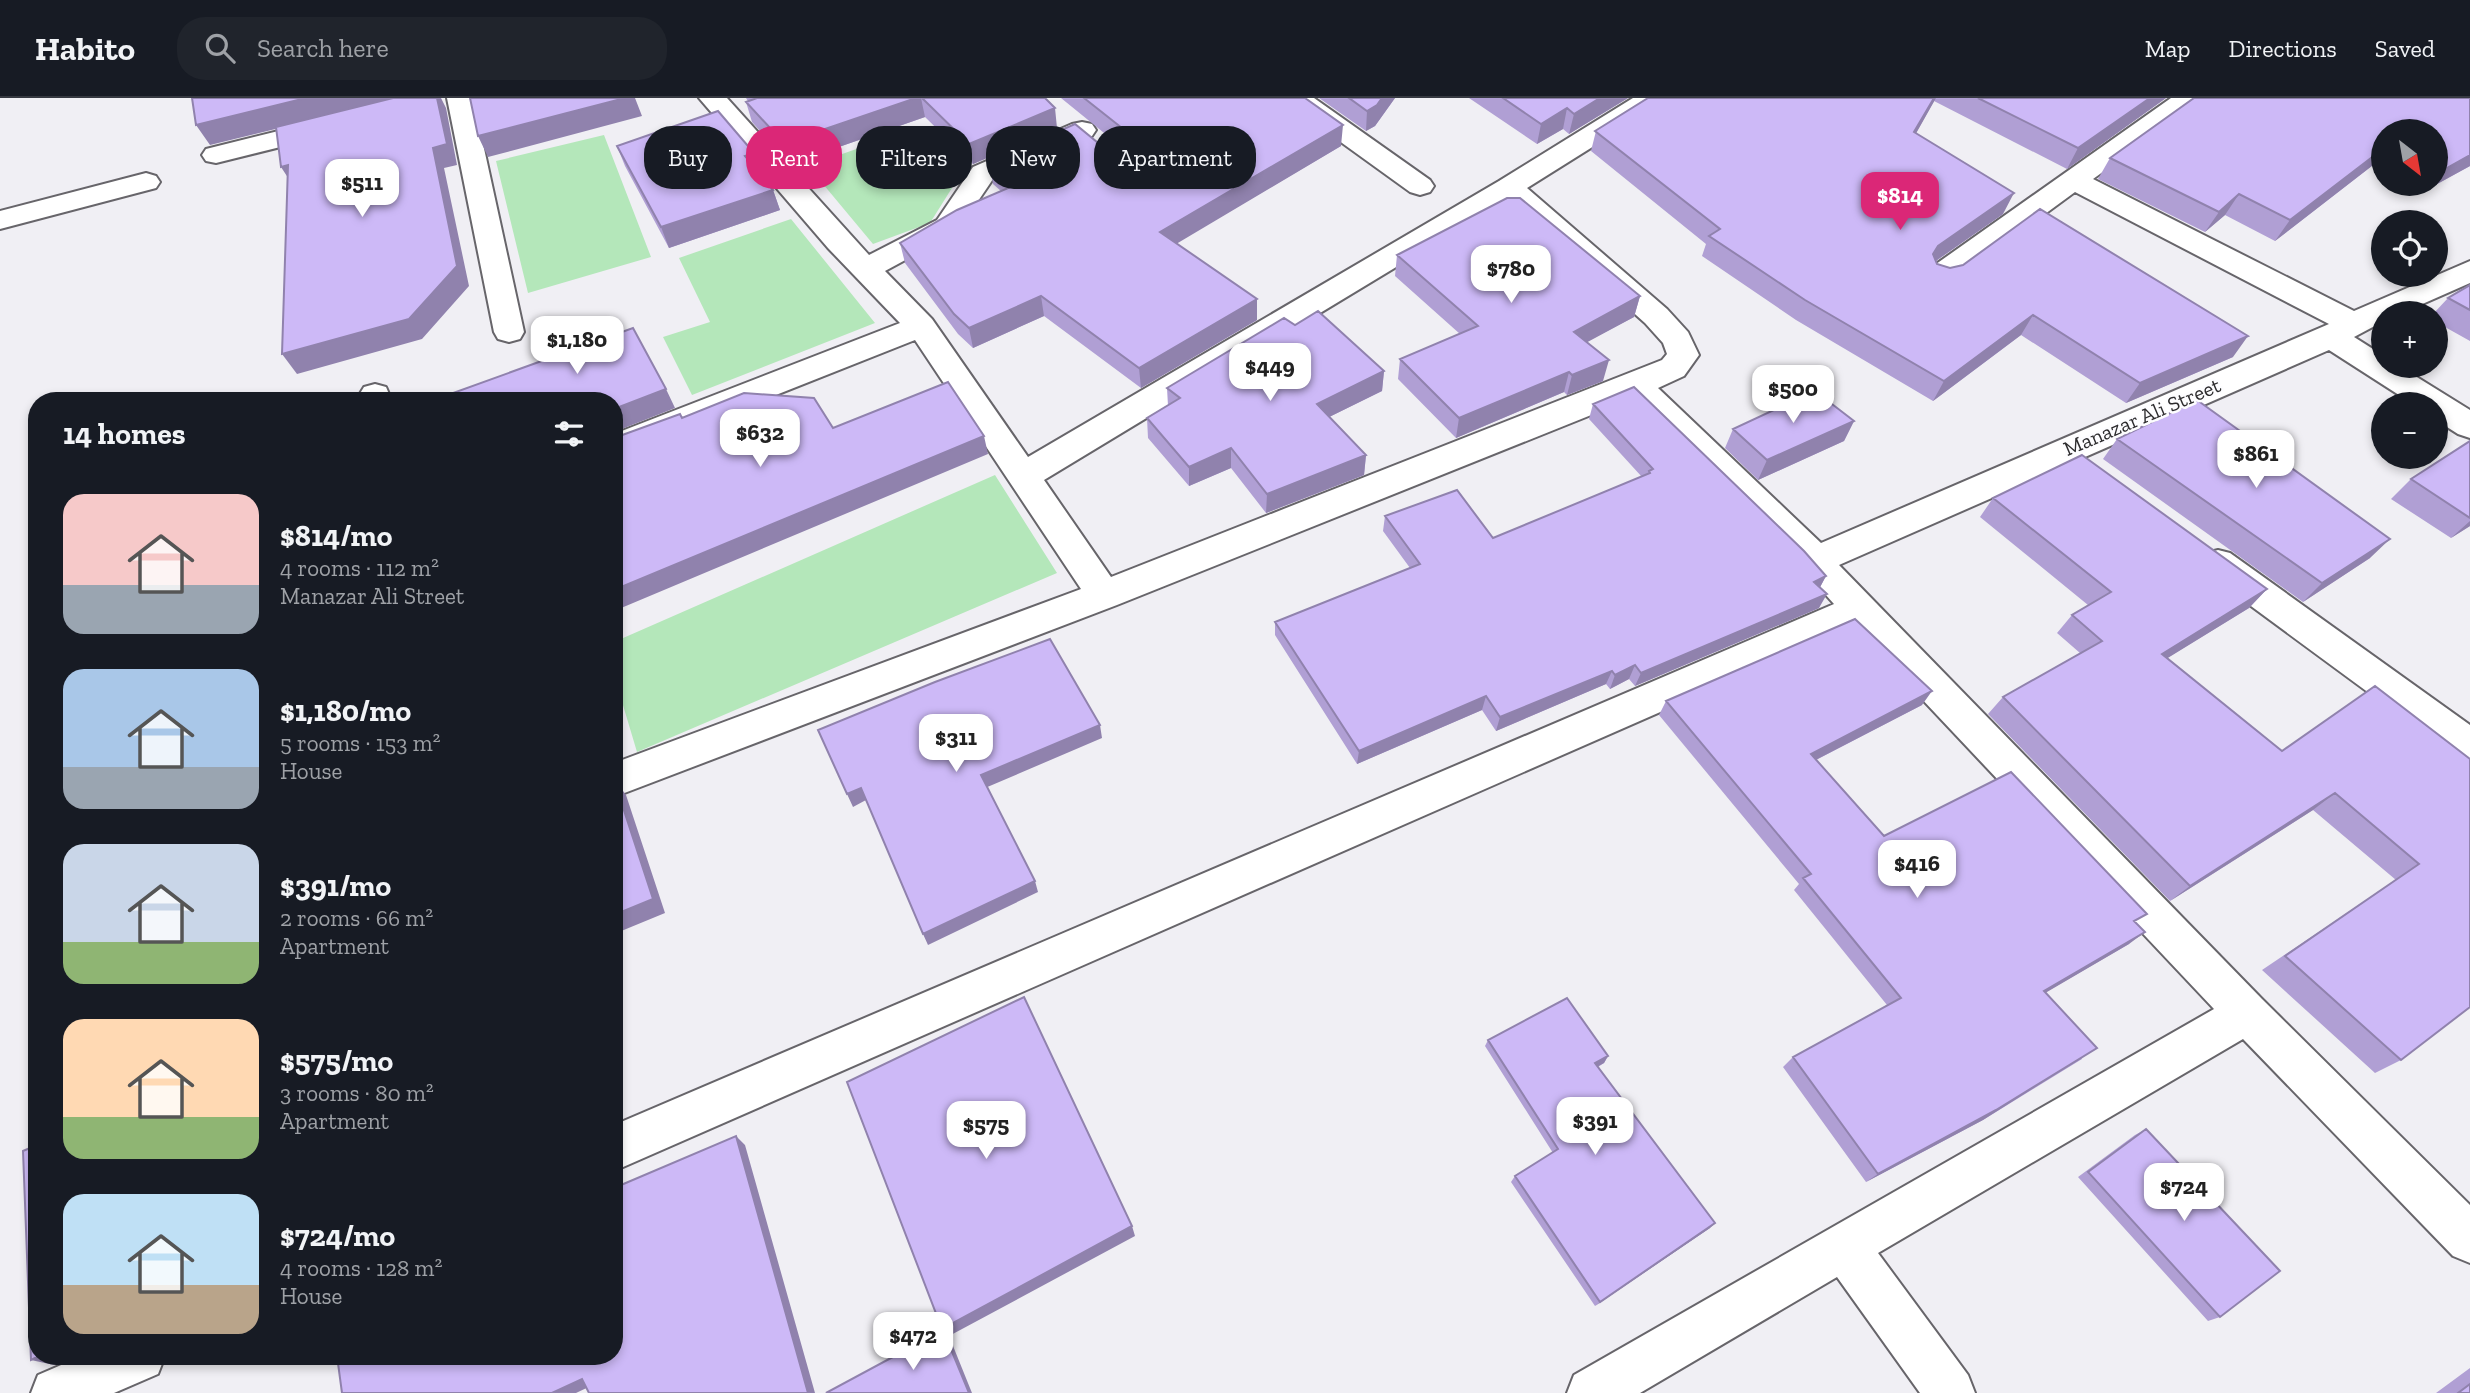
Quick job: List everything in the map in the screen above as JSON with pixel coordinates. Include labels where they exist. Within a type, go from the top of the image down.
[{"type":"street","points":[[460,98],[509,332]]},
{"type":"street","points":[[712,98],[865,269],[921,326],[1025,475],[1104,595]]},
{"type":"street","points":[[1297,98],[1420,186]]},
{"type":"street","points":[[1025,475],[1509,187],[1652,98]]},
{"type":"street","points":[[1940,276],[2188,98]]},
{"type":"street","points":[[216,155],[351,121]]},
{"type":"street","points":[[865,269],[947,226],[983,173],[1082,130]]},
{"type":"street","points":[[2073,180],[2342,330],[2421,392]]},
{"type":"street","points":[[0,220],[146,182]]},
{"type":"street","points":[[623,777],[1104,595],[1673,368],[1683,355],[1677,340],[1656,316],[1509,187]]},
{"type":"street","name":"Manazar Ali Street","points":[[1815,560],[2342,330],[2470,271]]},
{"type":"street","points":[[623,443],[921,326]]},
{"type":"street","points":[[1636,385],[1815,560],[2247,1013],[2470,1239]]},
{"type":"street","points":[[2448,412],[2470,426]]},
{"type":"street","points":[[2064,451],[2097,476]]},
{"type":"street","points":[[2188,541],[2470,746]]},
{"type":"street","points":[[623,1143],[1859,609]]},
{"type":"street","points":[[1591,1393],[2247,1013]]},
{"type":"street","points":[[1844,1247],[1950,1393]]},
{"type":"street","points":[[57,1393],[120,1365]]},
{"type":"green space","points":[[604,135],[651,257],[528,293],[496,161]]},
{"type":"green space","points":[[856,149],[856,189],[951,189],[930,223],[873,244],[827,189],[842,189],[842,154]]},
{"type":"green space","points":[[791,219],[875,323],[692,395],[663,337],[710,322],[679,258]]},
{"type":"green space","points":[[995,475],[1057,573],[637,752],[623,705],[623,638]]},
{"type":"building","points":[[192,98],[306,98],[196,125]]},
{"type":"building","points":[[393,98],[437,98],[447,144],[433,148],[457,266],[409,319],[282,354],[288,165],[281,167],[276,127]]},
{"type":"building","points":[[470,98],[625,98],[478,136]]},
{"type":"building","points":[[757,98],[916,98],[834,126],[768,126],[746,102]]},
{"type":"building","points":[[922,98],[1045,98],[1055,108],[1012,126],[986,126],[986,137],[972,143],[972,126],[951,126]]},
{"type":"building","points":[[1084,98],[1305,98],[1343,125],[1256,176],[1256,126],[1119,126]]},
{"type":"building","points":[[1349,98],[1382,98],[1367,111]]},
{"type":"building","points":[[1503,98],[1600,98],[1574,114],[1567,108],[1541,124]]},
{"type":"building","points":[[1648,98],[1934,98],[1914,132],[2014,193],[1938,246],[1933,254],[1937,264],[1950,268],[1963,265],[2040,209],[2248,336],[2140,383],[2033,315],[1944,381],[1805,300],[1709,236],[1720,229],[1595,131]]},
{"type":"building","points":[[1978,98],[2150,98],[2078,148]]},
{"type":"building","points":[[2194,98],[2470,98],[2470,155],[2448,167],[2448,119],[2371,119],[2371,158],[2290,220],[2239,194],[2219,212],[2110,158]]},
{"type":"building","points":[[718,111],[731,126],[675,126]]},
{"type":"building","points":[[732,127],[746,144],[746,189],[773,190],[661,227],[617,146],[644,137],[644,189],[732,189]]},
{"type":"building","points":[[1080,128],[1094,140],[1094,189],[1234,189],[1160,232],[1257,299],[1139,368],[1041,296],[969,328],[954,314],[900,243],[957,210],[1006,189],[1080,189]]},
{"type":"building","points":[[1507,198],[1520,198],[1640,296],[1574,332],[1609,360],[1572,375],[1569,372],[1459,418],[1400,359],[1478,326],[1397,255]]},
{"type":"building","points":[[2470,285],[2470,310],[2448,298]]},
{"type":"building","points":[[1318,311],[1384,371],[1317,404],[1366,455],[1267,494],[1231,448],[1189,467],[1147,418],[1180,398],[1167,388],[1284,318],[1295,325]]},
{"type":"building","points":[[633,328],[666,389],[623,406],[623,392],[456,392]]},
{"type":"building","points":[[948,382],[984,436],[623,586],[623,435],[680,414],[682,418],[744,393],[814,398],[833,428]]},
{"type":"building","points":[[1634,387],[1804,551],[1826,576],[1814,582],[1827,594],[1641,673],[1635,665],[1615,675],[1612,671],[1500,717],[1486,696],[1359,751],[1275,622],[1420,564],[1385,516],[1457,490],[1493,538],[1650,473],[1653,469],[1593,404]]},
{"type":"building","points":[[1815,391],[1854,421],[1767,460],[1733,429]]},
{"type":"building","points":[[2197,400],[2390,539],[2322,583],[2117,439]]},
{"type":"building","points":[[2470,441],[2470,518],[2411,479],[2427,469],[2448,469],[2448,455]]},
{"type":"building","points":[[2082,455],[2267,589],[2162,654],[2282,751],[2375,686],[2470,759],[2470,1007],[2401,1060],[2285,956],[2419,864],[2335,793],[2190,886],[2003,697],[2102,641],[2072,615],[2111,592],[1993,498]]},
{"type":"building","points":[[1855,619],[1932,691],[1811,754],[1884,836],[2011,772],[2147,914],[2134,921],[2145,932],[2044,991],[2097,1048],[1996,1110],[1878,1174],[1793,1057],[1901,998],[1803,878],[1811,874],[1666,701]]},
{"type":"building","points":[[1050,639],[1100,725],[981,775],[1035,881],[923,934],[861,788],[847,794],[818,730]]},
{"type":"building","points":[[623,807],[653,899],[623,911]]},
{"type":"building","points":[[1024,997],[1132,1226],[942,1329],[847,1082]]},
{"type":"building","points":[[1567,998],[1608,1056],[1595,1063],[1715,1223],[1600,1302],[1515,1176],[1558,1149],[1488,1040]]},
{"type":"building","points":[[2146,1129],[2280,1271],[2220,1317],[2088,1172]]},
{"type":"building","points":[[736,1136],[808,1393],[589,1393],[582,1379],[552,1393],[342,1393],[338,1365],[623,1365],[623,1184]]},
{"type":"building","points":[[28,1149],[28,1282],[23,1151]]},
{"type":"building","points":[[943,1330],[969,1393],[826,1393]]},
{"type":"building","points":[[2470,1384],[2470,1393],[2458,1393]]}]
